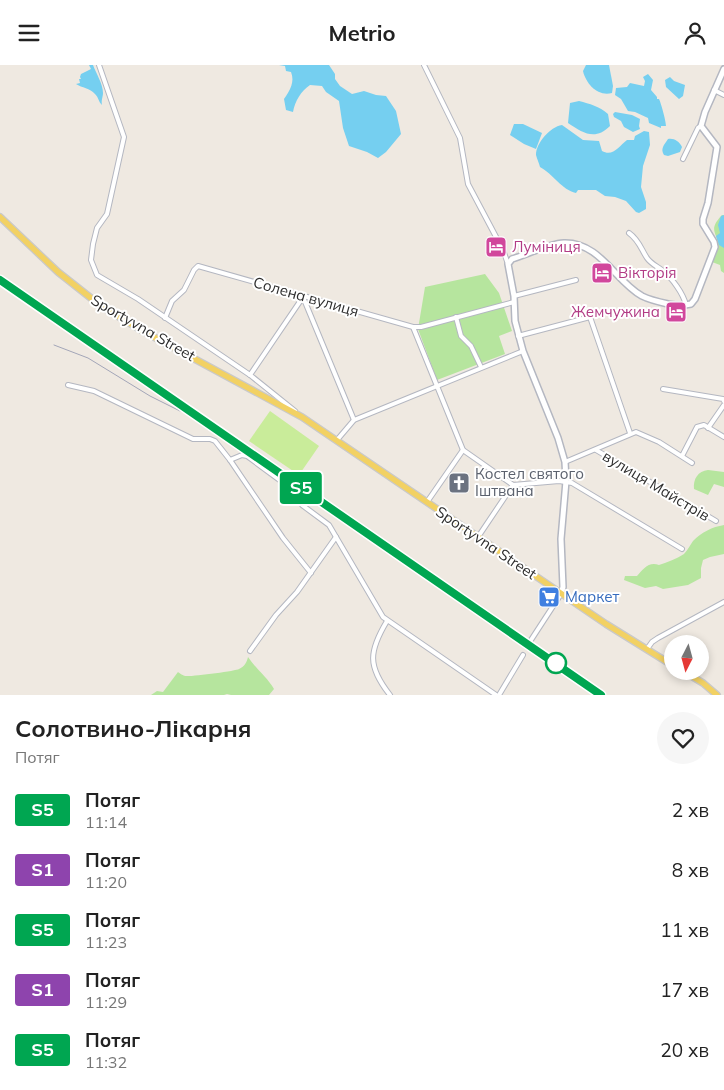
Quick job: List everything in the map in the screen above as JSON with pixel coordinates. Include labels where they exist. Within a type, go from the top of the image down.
[{"type":"main road","name":"Sportyvna Street","points":[[0,217],[77,288],[101,306],[141,331],[302,417],[561,594],[664,660]]},
{"type":"main road","points":[[698,680],[717,695]]},
{"type":"street","name":"Sportyvna Street","points":[[99,65],[124,137],[107,214],[97,228],[93,244],[91,260],[96,275],[138,299],[250,375],[302,417]]},
{"type":"street","points":[[424,65],[460,138],[468,184],[508,264],[514,299],[515,321],[522,351],[558,438],[565,462],[566,481],[561,539],[563,587],[561,594],[531,640]]},
{"type":"street","points":[[683,159],[698,127],[701,126],[704,112],[724,69]]},
{"type":"street","points":[[714,90],[724,95]]},
{"type":"street","points":[[508,264],[512,259],[552,245],[575,244],[584,247],[604,261],[641,295],[662,303],[691,304],[695,299],[715,247],[703,224],[703,219],[708,203],[717,147],[701,126]]},
{"type":"street","points":[[629,233],[637,238],[647,258],[655,267],[663,271],[680,291],[686,305]]},
{"type":"street","name":"Солена вулиця","points":[[165,318],[172,301],[184,290],[198,266],[413,327]]},
{"type":"street","points":[[576,280],[456,317],[421,327],[413,327],[463,450],[513,485],[566,481],[572,483],[682,549]]},
{"type":"street","points":[[250,375],[303,297]]},
{"type":"street","points":[[303,297],[354,420]]},
{"type":"street","points":[[456,317],[461,336],[472,346],[481,367]]},
{"type":"street","points":[[518,336],[590,317],[630,433]]},
{"type":"street","points":[[337,440],[354,420],[522,351]]},
{"type":"street","points":[[68,385],[94,391],[193,439],[210,439],[215,441],[230,460],[282,538],[310,573]]},
{"type":"street","points":[[663,389],[723,399],[724,401]]},
{"type":"street","points":[[708,428],[724,405]]},
{"type":"street","points":[[682,456],[697,427],[700,425],[724,437]]},
{"type":"street","points":[[565,462],[596,450],[630,433],[640,432],[692,463]]},
{"type":"street","points":[[427,502],[463,450]]},
{"type":"street","name":"вулиця Майстрів","points":[[596,450],[716,521]]},
{"type":"street","points":[[230,460],[244,455],[300,495],[299,500],[302,505],[329,525],[387,621],[497,695],[523,655]]},
{"type":"street","points":[[478,537],[513,485]]},
{"type":"street","points":[[250,651],[276,615],[297,592],[336,537]]},
{"type":"street","points":[[647,649],[652,641],[724,602]]},
{"type":"street","points":[[387,621],[374,645],[372,659],[376,675],[390,695]]},
{"type":"green space","points":[[722,215],[724,215],[724,273],[721,271],[720,265],[712,262],[718,246],[714,228]]},
{"type":"green space","points":[[485,274],[499,293],[512,331],[499,336],[505,354],[437,380],[418,329],[425,287]]},
{"type":"green space","points":[[270,411],[319,446],[299,475],[249,441]]},
{"type":"green space","points":[[708,470],[724,472],[724,487],[714,484],[708,495],[694,489],[694,485],[695,479],[699,474]]},
{"type":"green space","points":[[724,525],[724,554],[703,560],[701,578],[688,585],[663,589],[656,586],[645,588],[624,580],[625,576],[637,576],[649,565],[659,565],[681,556],[700,535]]},
{"type":"green space","points":[[248,657],[274,689],[269,695],[151,695],[157,691],[163,692],[178,672],[184,676],[189,676],[236,670],[244,666]]},
{"type":"water","points":[[89,65],[93,65],[102,86],[102,105],[93,92],[76,84],[80,83],[81,74],[91,69]]},
{"type":"water","points":[[279,65],[329,65],[340,86],[352,94],[364,91],[386,96],[396,111],[401,134],[386,152],[378,158],[349,146],[343,128],[339,101],[326,92],[322,86],[310,85],[299,97],[293,112],[286,110],[284,99],[291,86],[292,76],[291,72],[286,71],[285,66]]},
{"type":"water","points":[[586,65],[609,65],[613,86],[612,93],[602,93],[590,85],[583,71]]},
{"type":"water","points":[[648,74],[653,80],[651,90],[659,99],[664,116],[666,126],[661,126],[661,128],[649,123],[648,118],[628,111],[621,99],[615,95],[616,88],[627,87],[630,83],[644,86],[645,81],[643,77]]},
{"type":"water","points":[[670,77],[674,81],[685,85],[683,96],[679,99],[666,87],[665,80]]},
{"type":"water","points":[[579,101],[605,111],[608,114],[610,126],[605,131],[589,134],[568,123],[570,103]]},
{"type":"water","points":[[615,112],[632,115],[640,119],[640,129],[633,132],[624,127],[621,121],[614,117],[613,114]]},
{"type":"water","points":[[514,124],[523,124],[542,133],[536,149],[510,135]]},
{"type":"water","points":[[562,125],[583,140],[599,141],[602,151],[609,153],[616,150],[627,140],[634,140],[635,136],[644,131],[649,132],[650,145],[643,166],[641,187],[646,202],[646,209],[639,213],[636,212],[626,201],[605,196],[596,190],[578,190],[576,193],[562,185],[540,167],[536,155],[538,146],[548,132]]},
{"type":"water","points":[[668,139],[679,143],[682,147],[680,152],[668,156],[664,155],[662,149]]},
{"type":"water","points":[[724,215],[724,248],[719,245],[716,236],[720,233],[718,225],[721,216]]},
{"type":"railway","points":[[0,280],[601,695]]},
{"type":"railway","points":[[54,345],[88,358],[150,396],[180,411]]},
{"type":"train","name":"S5","points":[[0,280],[601,695]]},
{"type":"place","name":"Луміниця","points":[[496,247]]},
{"type":"place","name":"Вікторія","points":[[602,273]]},
{"type":"place","name":"Жемчужина","points":[[676,312]]},
{"type":"place","name":"Костел святого Іштвана","points":[[459,483]]},
{"type":"place","name":"Маркет","points":[[549,597]]}]
